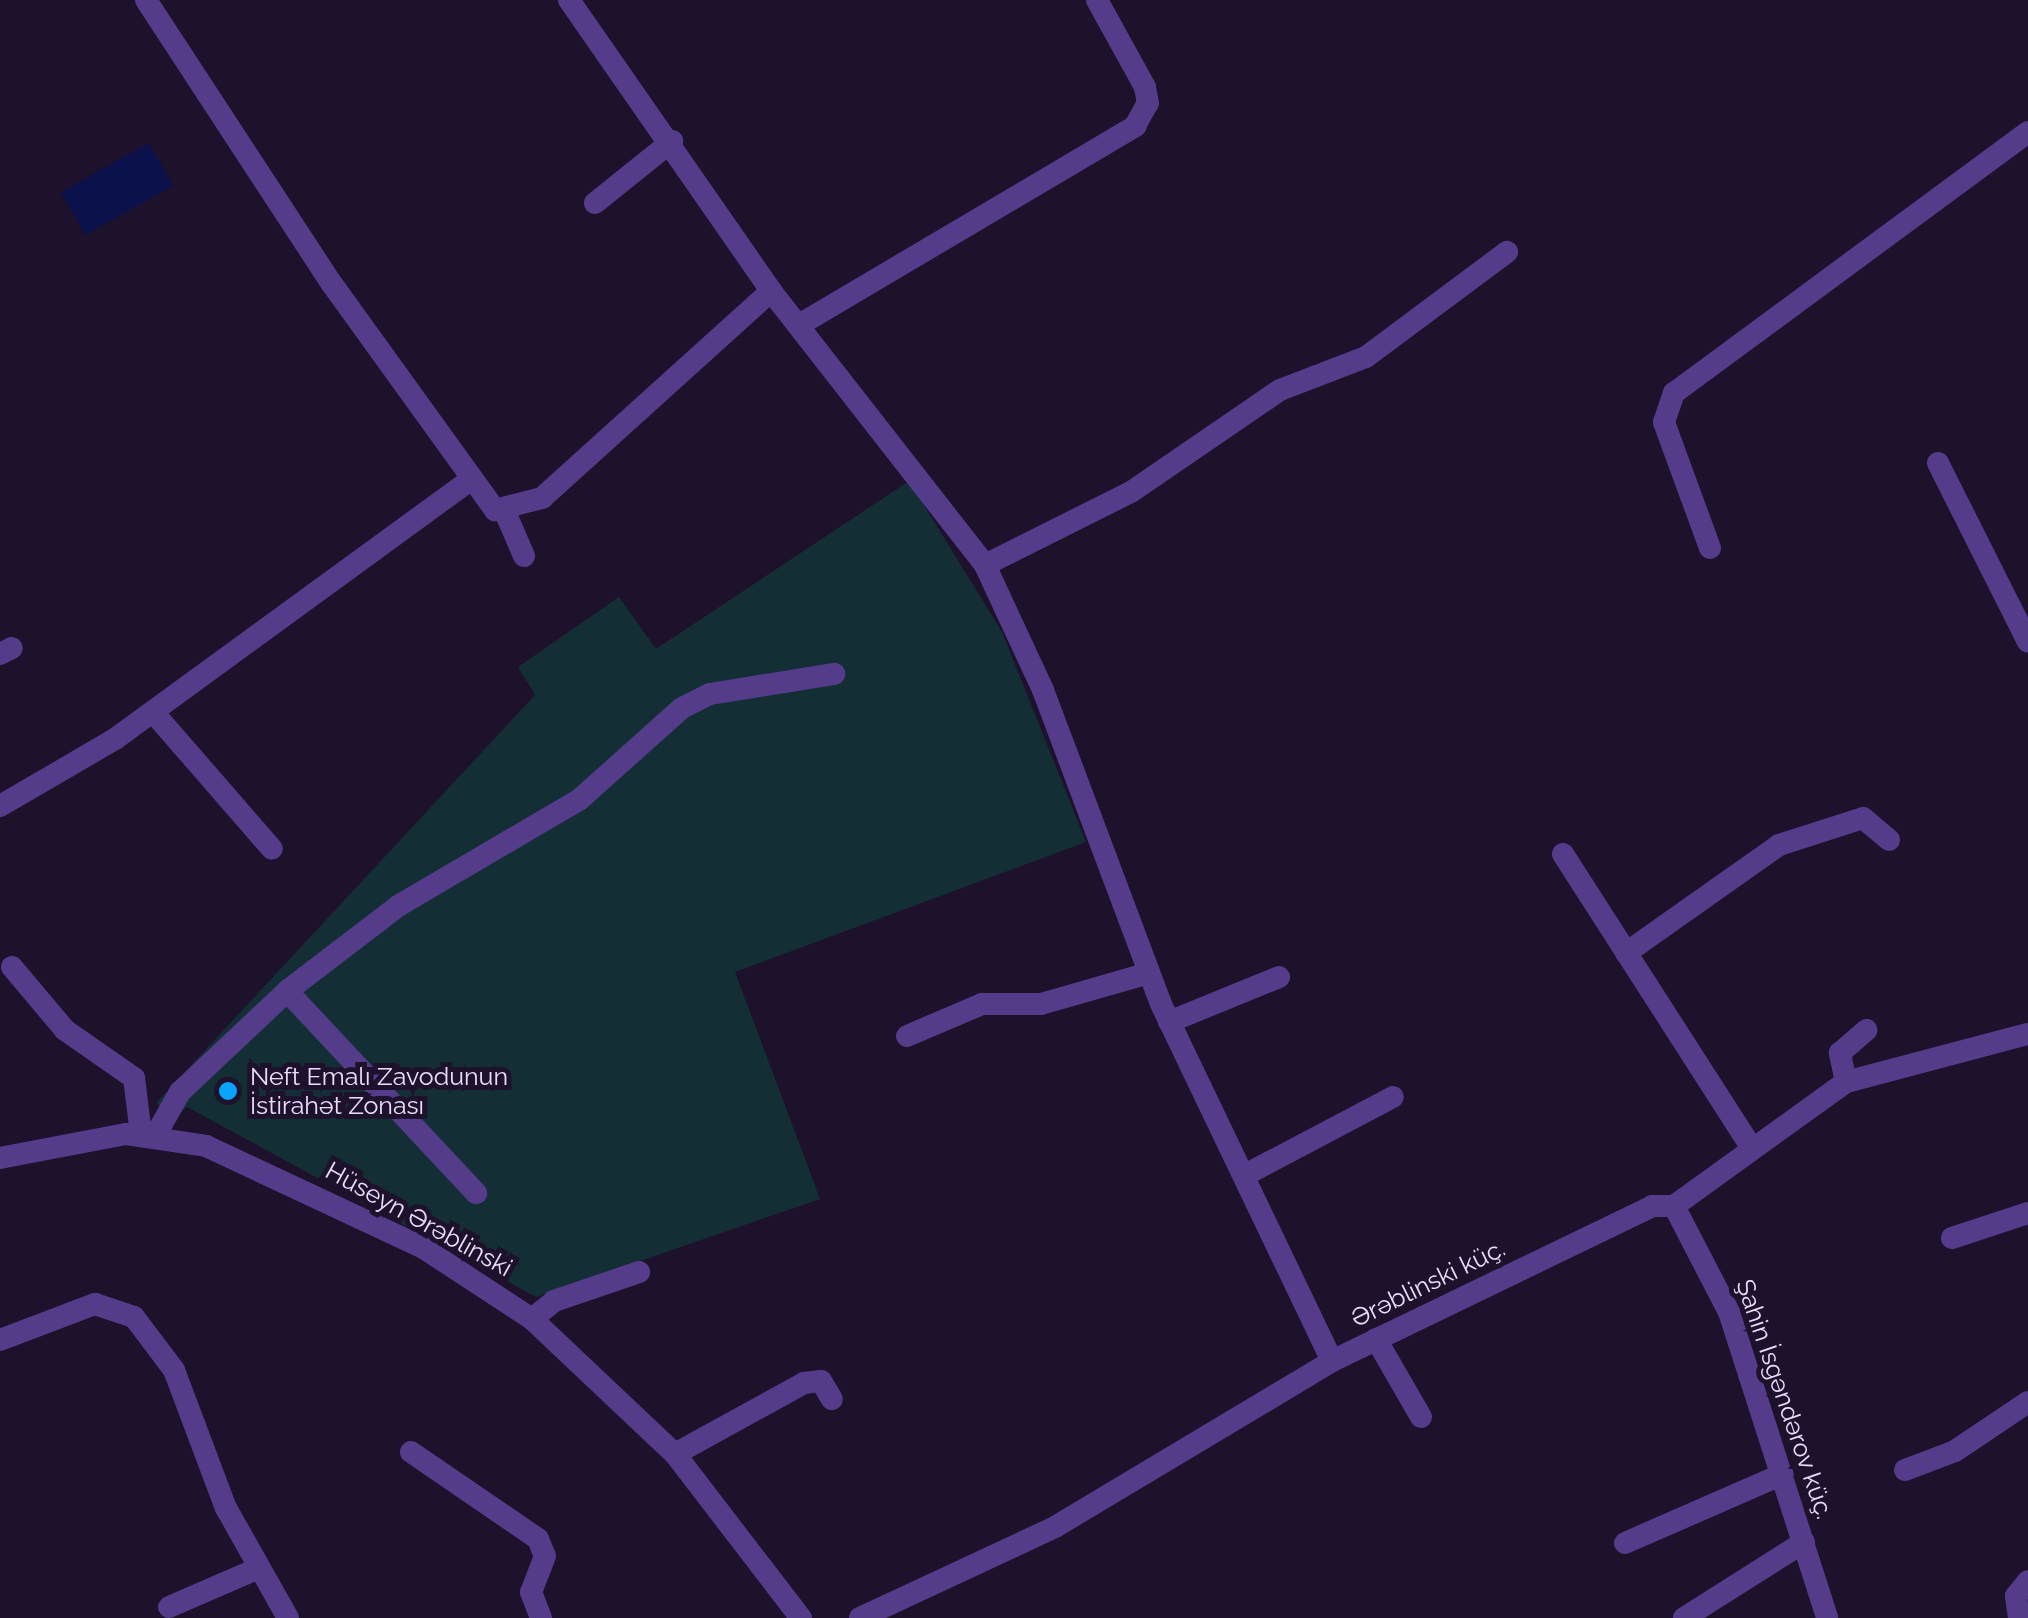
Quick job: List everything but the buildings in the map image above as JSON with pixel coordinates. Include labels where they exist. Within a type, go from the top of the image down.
[{"type":"street","points":[[146,0],[470,480],[505,512],[524,556]]},
{"type":"street","points":[[570,0],[672,141],[771,291],[985,565],[1038,677],[1169,1022],[1332,1360]]},
{"type":"street","points":[[800,325],[1135,126],[1148,103],[1145,87],[1097,0]]},
{"type":"street","points":[[1710,548],[1664,422],[1674,393],[2028,132]]},
{"type":"street","points":[[594,203],[672,141]]},
{"type":"street","points":[[985,565],[1131,492],[1262,400],[1366,356],[1507,252]]},
{"type":"street","points":[[505,512],[542,498],[771,291]]},
{"type":"street","points":[[1938,463],[2028,642]]},
{"type":"street","points":[[0,806],[153,712],[470,480]]},
{"type":"street","points":[[148,1135],[180,1092],[287,990],[398,906],[579,800],[682,708],[710,694],[834,674]]},
{"type":"street","points":[[153,712],[272,848]]},
{"type":"street","points":[[1626,952],[1779,845],[1864,818],[1889,840]]},
{"type":"street","points":[[1563,854],[1752,1148]]},
{"type":"street","points":[[12,967],[65,1030],[134,1078],[148,1135]]},
{"type":"street","points":[[907,1036],[982,1004],[1041,1004],[1149,973]]},
{"type":"street","points":[[1169,1022],[1280,977]]},
{"type":"street","points":[[287,990],[476,1193]]},
{"type":"street","points":[[1846,1082],[1840,1053],[1866,1030]]},
{"type":"street","name":"Ərəblinski küç.","points":[[860,1618],[911,1598],[1070,1518],[1332,1360],[1652,1206],[1674,1206],[1846,1082],[2028,1034]]},
{"type":"street","points":[[1245,1175],[1392,1097]]},
{"type":"street","name":"Hüseyn Ərəblinski","points":[[0,1158],[148,1135],[270,1169],[422,1247],[532,1319],[675,1454],[800,1618]]},
{"type":"street","name":"Şahin İsgəndərov küç.","points":[[1674,1206],[1729,1312],[1827,1618]]},
{"type":"street","points":[[1952,1238],[2028,1213]]},
{"type":"street","points":[[532,1319],[554,1301],[639,1272]]},
{"type":"street","points":[[0,1340],[95,1304],[134,1318],[174,1370],[259,1568],[288,1618]]},
{"type":"street","points":[[1376,1339],[1421,1417]]},
{"type":"street","points":[[675,1454],[804,1383],[821,1381],[832,1399]]},
{"type":"street","points":[[1905,1470],[1955,1451],[2028,1402]]},
{"type":"street","points":[[411,1452],[538,1539],[545,1556],[531,1592],[541,1618]]},
{"type":"street","points":[[1624,1544],[1783,1474]]},
{"type":"street","points":[[1684,1618],[1804,1542]]},
{"type":"street","points":[[168,1607],[259,1568]]},
{"type":"street","points":[[2019,1618],[2016,1596],[2028,1581]]},
{"type":"street","points":[[911,1598],[926,1618]]},
{"type":"shaded area","points":[[149,143],[173,186],[85,235],[61,192]]},
{"type":"shaded area","points":[[909,481],[1002,632],[1086,842],[735,972],[820,1199],[536,1297],[187,1107],[175,1118],[156,1103],[535,695],[518,667],[619,597],[656,649]]},
{"type":"place","name":"Neft Emalı Zavodunun İstirahət Zonası","points":[[228,1091]]}]
